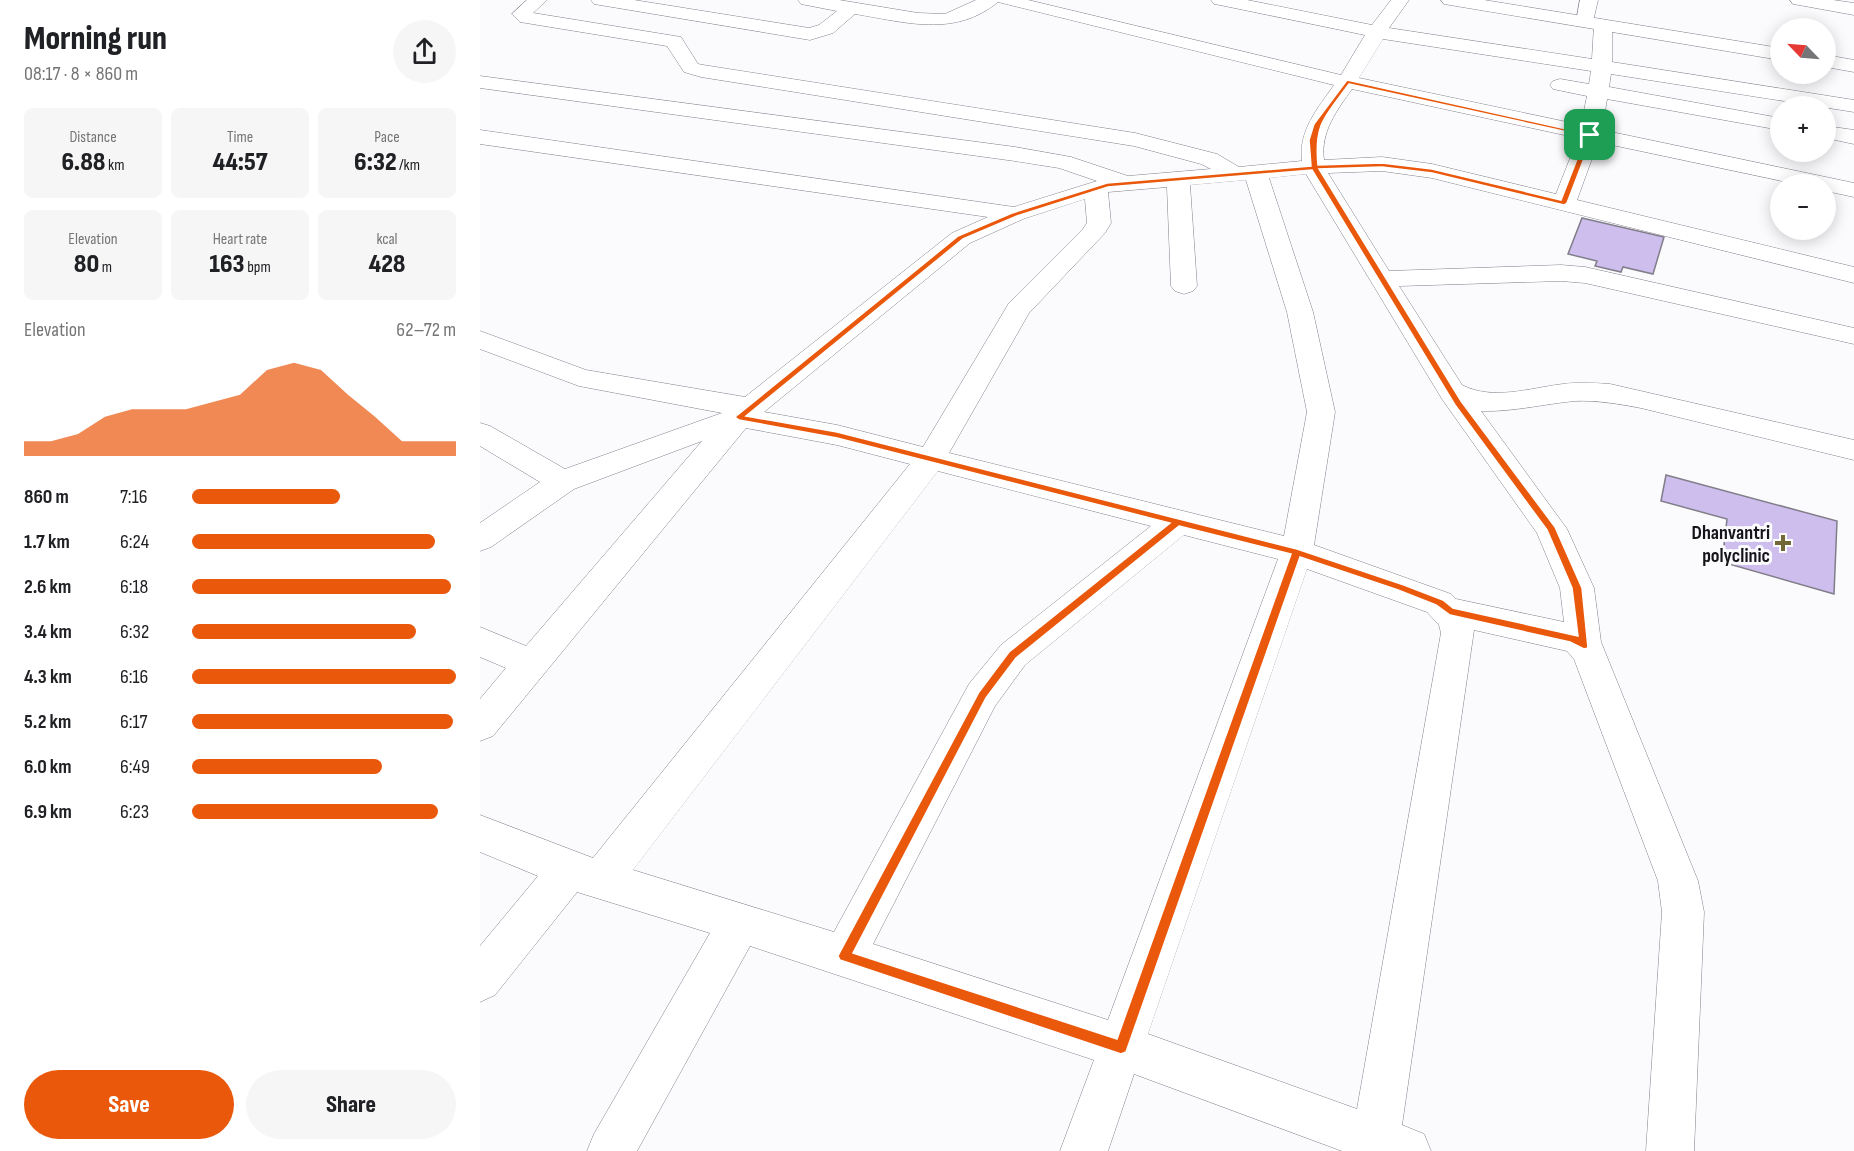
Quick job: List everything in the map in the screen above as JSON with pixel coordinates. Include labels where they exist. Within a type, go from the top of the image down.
[{"type":"street","points":[[538,0],[521,14],[527,18],[674,41],[691,68],[701,71],[1135,140],[1209,159],[1246,173],[1300,312],[1321,412],[1297,552],[1084,1151]]},
{"type":"street","points":[[600,0],[810,34],[826,29],[851,8]]},
{"type":"street","points":[[807,0],[918,19],[946,20],[963,15],[990,0]]},
{"type":"street","points":[[1005,0],[1347,82],[1854,190]]},
{"type":"street","points":[[1220,0],[1377,32],[1854,106]]},
{"type":"street","points":[[1400,0],[1317,124],[1312,140],[1314,167],[1452,392],[1551,529],[1577,588],[1584,645]]},
{"type":"street","points":[[1450,0],[1770,52]]},
{"type":"street","points":[[1564,203],[1590,135],[1602,68],[1589,0]]},
{"type":"street","points":[[1799,0],[1854,9]]},
{"type":"street","points":[[1836,63],[1854,66]]},
{"type":"street","points":[[480,82],[1015,154],[1063,162],[1127,183]]},
{"type":"street","points":[[1560,85],[1770,122]]},
{"type":"street","points":[[1836,133],[1854,136]]},
{"type":"street","points":[[480,137],[1015,214]]},
{"type":"street","points":[[480,725],[745,412],[961,237],[1015,214],[1096,189],[1127,183],[1314,167],[1382,165],[1432,171],[1854,275]]},
{"type":"street","points":[[1178,178],[1184,286]]},
{"type":"street","points":[[480,980],[585,875],[931,459],[1010,320],[1018,309],[1093,233],[1099,223],[1096,189]]},
{"type":"street","points":[[1382,279],[1561,273],[1585,275],[1854,336]]},
{"type":"street","points":[[480,339],[579,377],[745,412],[1297,552],[1401,587],[1440,603],[1450,611],[1458,633],[1386,1147],[1121,1047],[740,922],[585,875],[480,833]]},
{"type":"street","points":[[1452,392],[1466,399],[1483,403],[1579,392],[1608,393],[1854,450]]},
{"type":"street","points":[[480,539],[563,481],[745,412]]},
{"type":"street","points":[[480,433],[563,481]]},
{"type":"street","points":[[844,956],[982,695],[998,673],[1013,655],[1178,522]]},
{"type":"street","points":[[1450,611],[1572,638],[1584,645],[1590,654],[1678,881],[1683,912],[1670,1151]]},
{"type":"street","points":[[480,641],[531,664]]},
{"type":"street","points":[[611,1151],[740,922]]},
{"type":"building","points":[[1582,218],[1664,237],[1653,274],[1623,267],[1621,272],[1595,266],[1597,261],[1568,254]]},
{"type":"building","points":[[1666,475],[1837,521],[1834,594],[1722,562],[1727,519],[1661,501]]},
{"type":"place","name":"Dhanvantri polyclinic","points":[[1783,543]]},
{"type":"route","points":[[1590,135],[1347,82],[1317,124],[1312,140],[1314,167],[1328,192],[1458,403],[1551,529],[1577,588],[1584,645],[1572,638],[1450,611],[1440,603],[1401,587],[1297,552],[1178,522],[1013,655],[998,673],[982,695],[844,956],[1121,1047],[1297,552],[837,435],[739,417],[961,237],[1015,214],[1107,185],[1236,173],[1256,174],[1314,167],[1382,165],[1432,171],[1564,203],[1590,135]]}]
